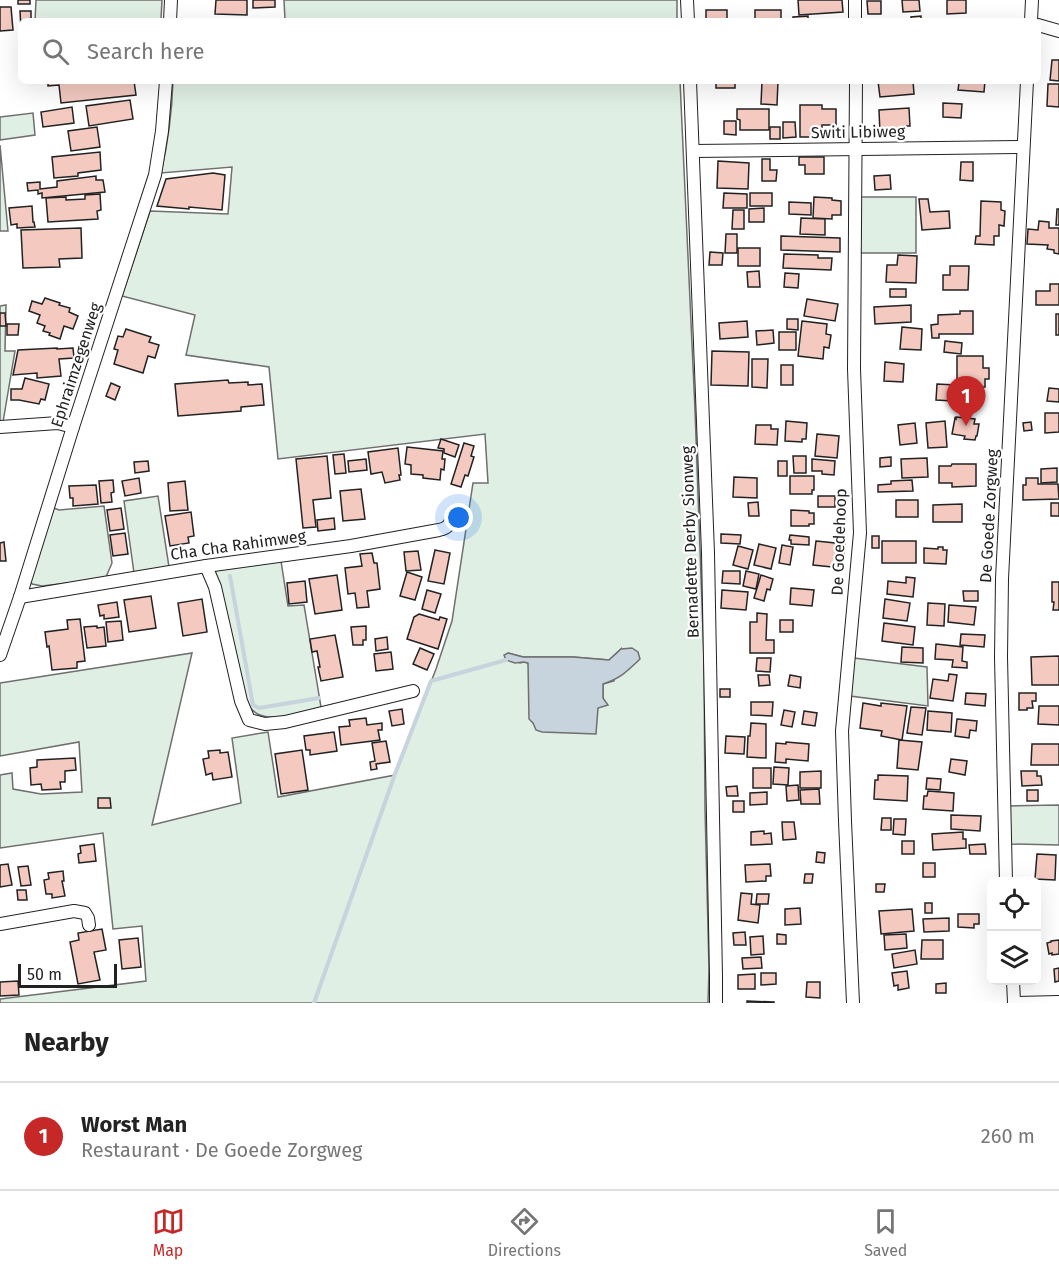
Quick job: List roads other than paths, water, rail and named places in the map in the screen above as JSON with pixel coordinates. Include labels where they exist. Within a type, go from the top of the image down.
[{"type":"street","points":[[170,18],[171,0]]},
{"type":"street","points":[[687,0],[688,18]]},
{"type":"street","points":[[855,0],[855,18]]},
{"type":"street","points":[[1031,18],[1032,0]]},
{"type":"street","points":[[1041,26],[1059,31]]},
{"type":"street","name":"Ephraimzegenweg","points":[[0,656],[155,175],[166,84]]},
{"type":"street","name":"Bernadette Derby Sionweg","points":[[690,84],[708,554],[716,1003]]},
{"type":"street","name":"De Goedehoop","points":[[853,1003],[842,731],[860,533],[854,369],[856,84]]},
{"type":"street","name":"De Goede Zorgweg","points":[[1006,877],[1001,657],[1002,579],[1027,84]]},
{"type":"street","name":"Switi Libiweg","points":[[693,152],[1023,147]]},
{"type":"street","points":[[0,427],[58,423],[73,427]]},
{"type":"street","name":"Cha Cha Rahimweg","points":[[20,597],[206,566],[351,546],[439,530],[450,525],[452,516]]},
{"type":"street","points":[[206,566],[215,587],[241,701],[249,720],[265,724],[285,722],[413,691]]},
{"type":"street","points":[[0,924],[74,911],[85,913],[89,925]]},
{"type":"street","points":[[1013,985],[1014,1003],[1059,1002]]},
{"type":"waterway","points":[[230,576],[253,705],[259,708],[319,698]]},
{"type":"waterway","points":[[314,1003],[395,774],[431,681],[506,660]]},
{"type":"place","name":"Worst Man","points":[[966,426]]}]
